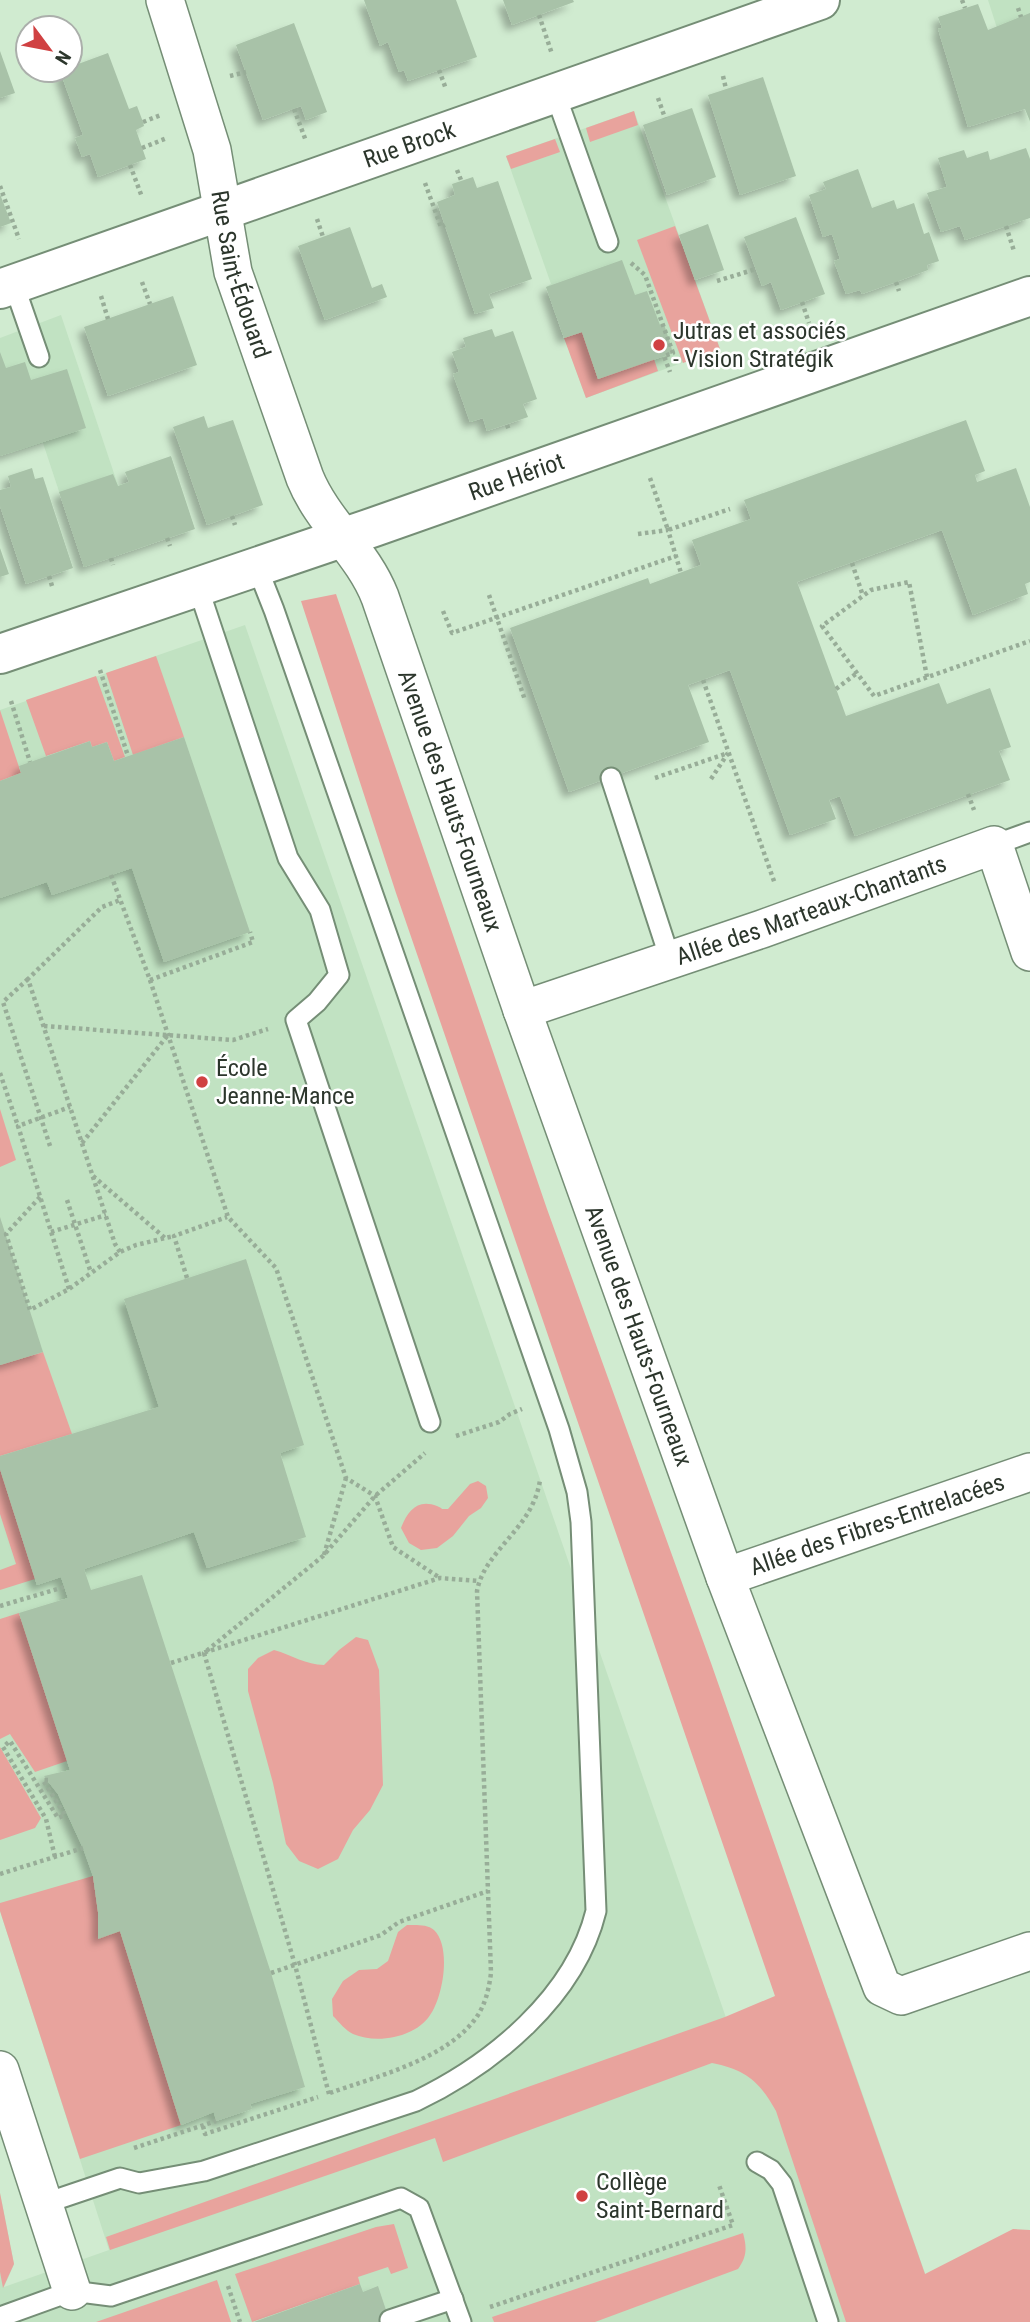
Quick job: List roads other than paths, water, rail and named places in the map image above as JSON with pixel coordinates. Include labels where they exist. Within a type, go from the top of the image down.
[{"type":"street","name":"Rue Saint-Édouard","points":[[165,0],[212,149],[233,272],[305,478],[313,497],[343,538]]},
{"type":"street","name":"Rue Brock","points":[[7,287],[820,0]]},
{"type":"street","name":"Rue Hériot","points":[[0,654],[343,538],[1030,296]]},
{"type":"street","name":"Avenue des Hauts-Fourneaux","points":[[343,538],[372,576],[380,597],[522,1010],[726,1577],[882,1987],[901,1996],[1030,1951]]},
{"type":"street","name":"Allée des Marteaux-Chantants","points":[[522,1010],[994,845]]},
{"type":"street","points":[[994,845],[1030,952]]},
{"type":"street","name":"Allée des Fibres-Entrelacées","points":[[726,1577],[1030,1472]]},
{"type":"street","points":[[0,2070],[72,2291]]},
{"type":"lane","points":[[555,93],[608,242]]},
{"type":"lane","points":[[7,287],[39,357]]},
{"type":"lane","points":[[43,2204],[120,2179],[139,2183],[204,2171],[416,2101],[443,2088],[501,2048],[552,1995],[579,1959],[596,1911],[581,1522],[574,1479],[257,567]]},
{"type":"lane","points":[[198,587],[288,858],[320,910],[339,975],[317,1002],[296,1020],[430,1422]]},
{"type":"lane","points":[[611,778],[670,959]]},
{"type":"lane","points":[[994,845],[1030,832]]},
{"type":"lane","points":[[757,2162],[771,2170],[782,2184],[828,2322]]},
{"type":"lane","points":[[0,2317],[72,2291],[111,2296],[401,2198],[419,2208],[461,2322]]},
{"type":"lane","points":[[390,2320],[453,2299]]},
{"type":"place","name":"Jutras et associés - Vision Stratégik","points":[[659,345]]},
{"type":"place","name":"École Jeanne-Mance","points":[[202,1082]]},
{"type":"place","name":"Collège Saint-Bernard","points":[[582,2196]]}]
